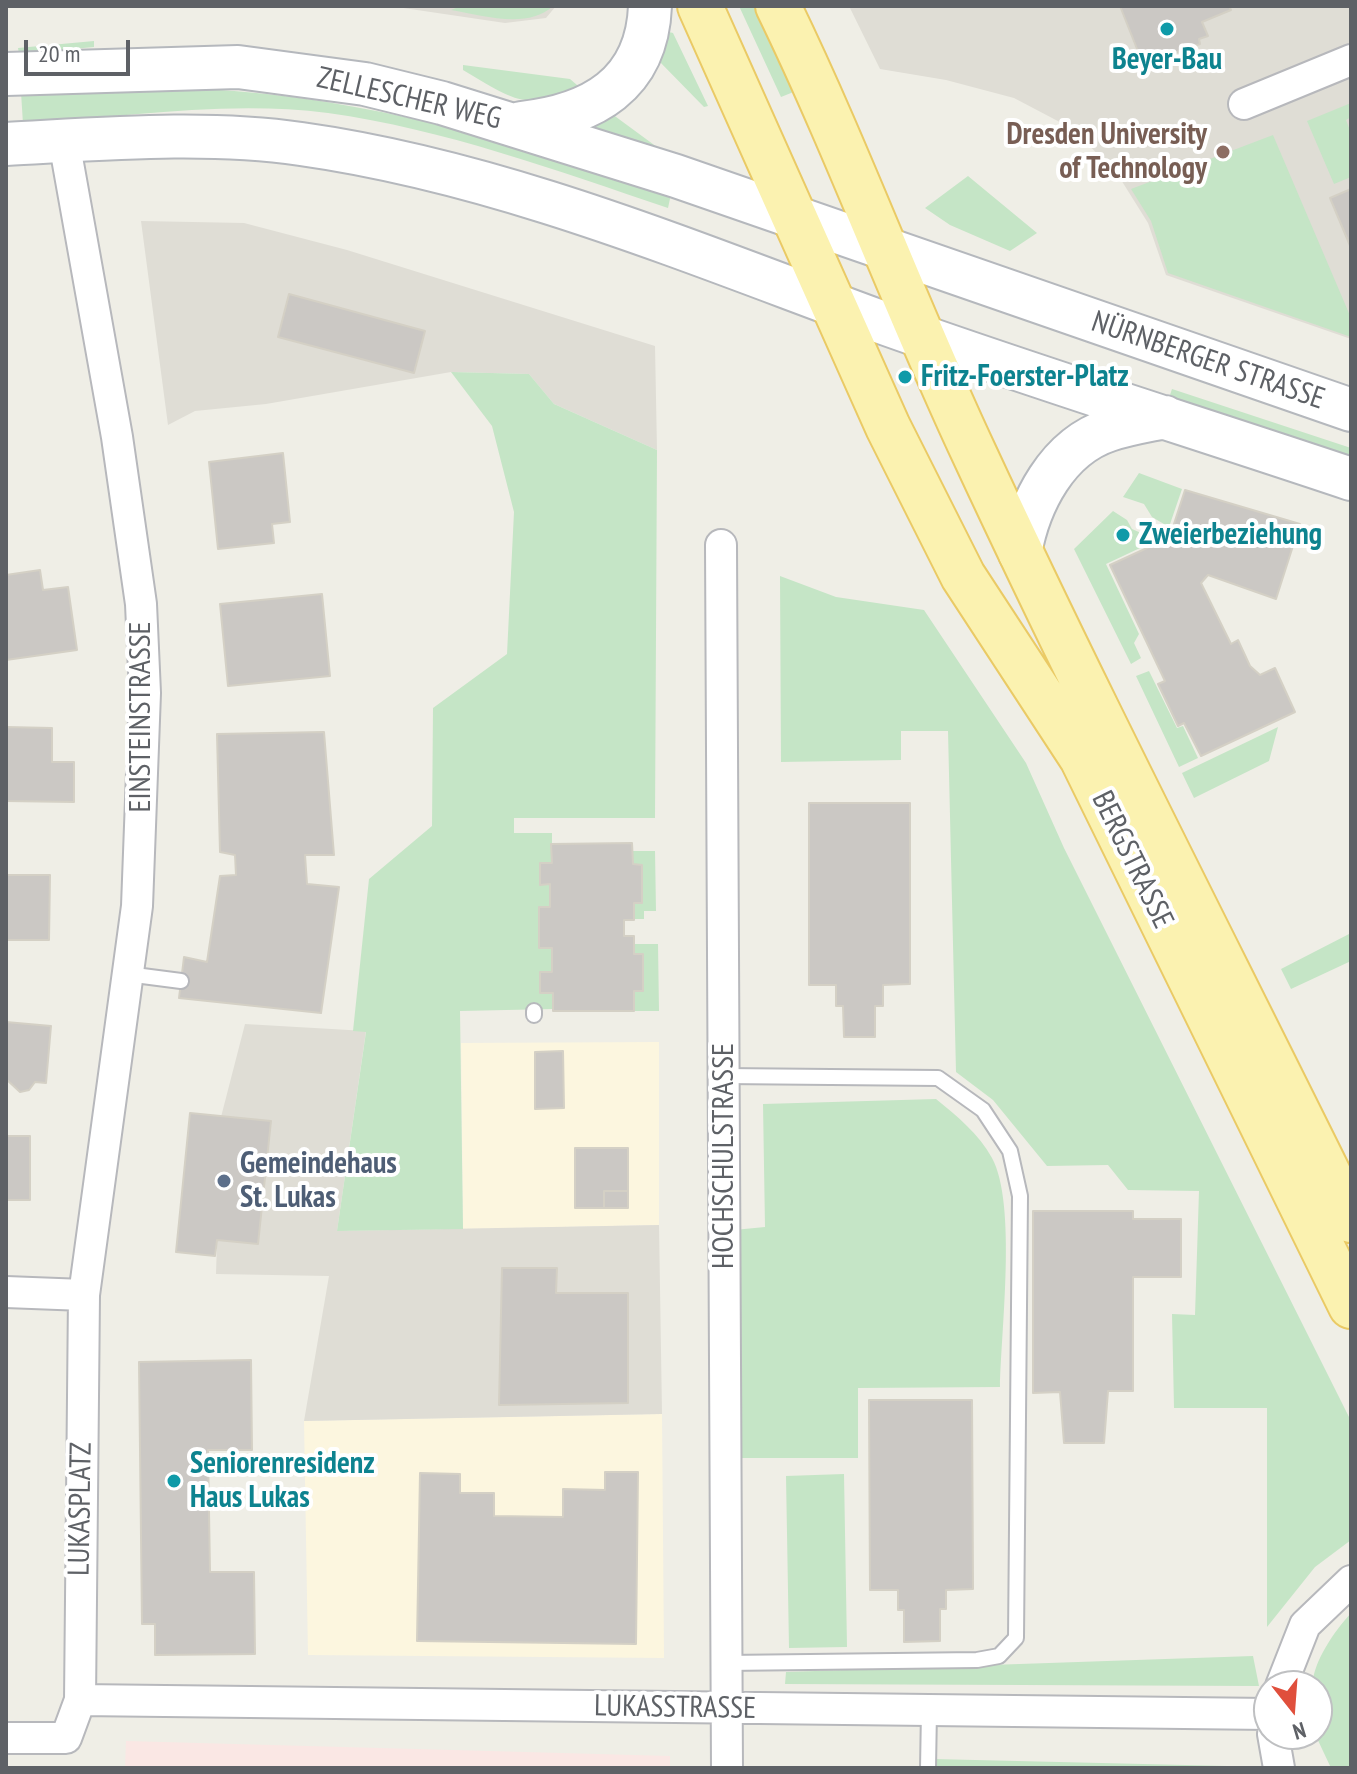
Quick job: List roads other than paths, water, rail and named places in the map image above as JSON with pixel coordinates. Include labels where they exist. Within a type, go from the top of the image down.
[{"type":"main road","points":[[513,123],[554,119],[578,111],[598,101],[623,80],[640,59],[648,32],[650,6]]},
{"type":"main road","points":[[700,6],[833,304],[920,336],[1351,479]]},
{"type":"main road","points":[[778,6],[829,112],[920,336],[1020,553],[1351,1220]]},
{"type":"main road","name":"ZELLESCHER WEG","points":[[6,74],[175,66],[289,72],[365,84],[513,123],[796,218]]},
{"type":"main road","name":"ZELLESCHER WEG","points":[[6,144],[187,138],[281,142],[379,156],[454,174],[688,251],[833,304]]},
{"type":"main road","points":[[796,218],[887,251]]},
{"type":"main road","name":"NÜRNBERGER STRASSE","points":[[887,251],[1351,410]]},
{"type":"main road","name":"BERGSTRASSE","points":[[833,304],[888,427],[963,576],[1082,758],[1351,1306]]},
{"type":"main road","points":[[1020,553],[1033,507],[1049,477],[1071,453],[1106,431],[1166,417]]},
{"type":"street","points":[[1244,104],[1351,60]]},
{"type":"street","name":"EINSTEINSTRASSE","points":[[64,141],[117,437],[141,604],[145,693],[144,798],[137,906],[84,1295]]},
{"type":"street","name":"HOCHSCHULSTRASSE","points":[[721,545],[727,1768]]},
{"type":"street","points":[[6,1292],[84,1295]]},
{"type":"street","name":"LUKASPLATZ","points":[[6,1738],[66,1738],[80,1700],[84,1295]]},
{"type":"street","points":[[1287,1670],[1305,1625],[1351,1581]]},
{"type":"street","name":"LUKASSTRASSE","points":[[80,1700],[1253,1714]]},
{"type":"lane","points":[[126,974],[181,981]]},
{"type":"lane","points":[[724,1076],[938,1078],[983,1110],[1010,1151],[1020,1196],[1016,1638],[999,1656],[977,1660],[726,1663]]},
{"type":"lane","points":[[928,1768],[929,1711]]},
{"type":"place","name":"Beyer-Bau","points":[[1167,29]]},
{"type":"place","name":"Dresden University of Technology","points":[[1223,152]]},
{"type":"place","name":"Fritz-Foerster-Platz","points":[[905,377]]},
{"type":"place","name":"Zweierbeziehung","points":[[1123,535]]},
{"type":"place","name":"Gemeindehaus St. Lukas","points":[[224,1181]]},
{"type":"place","name":"Seniorenresidenz Haus Lukas","points":[[174,1481]]}]
